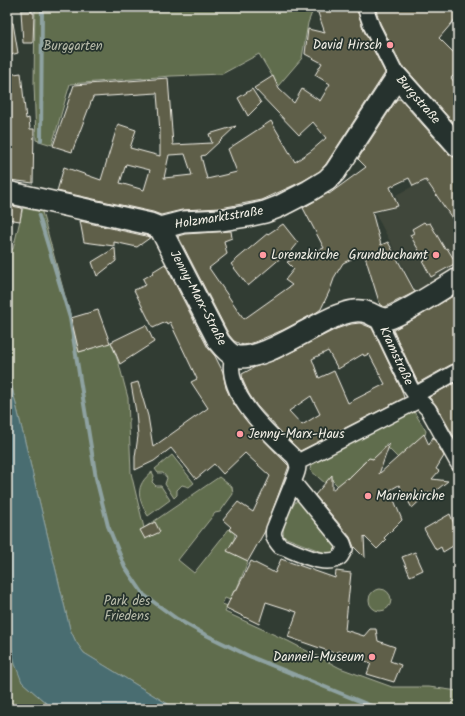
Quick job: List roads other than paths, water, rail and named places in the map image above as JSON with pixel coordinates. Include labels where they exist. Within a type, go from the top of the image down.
[{"type":"street","name":"Burgstraße","points":[[366,7],[372,27],[397,77],[458,146]]},
{"type":"street","name":"Holzmarktstraße","points":[[7,192],[150,224],[160,228],[183,222],[231,219],[265,212],[295,199],[322,183],[332,175],[397,77]]},
{"type":"street","name":"Jenny-Marx-Straße","points":[[160,228],[213,331],[224,348],[233,355],[231,374],[233,381],[248,409],[257,421],[298,462]]},
{"type":"street","points":[[233,355],[246,356],[266,350],[286,342],[340,314],[355,310],[367,312],[378,318],[387,319],[458,279]]},
{"type":"street","name":"Kramstraße","points":[[378,318],[410,387],[428,409],[458,463]]},
{"type":"street","points":[[294,482],[343,543],[345,549],[340,557],[330,562],[320,561],[280,546],[275,541],[273,534],[274,529],[294,482],[298,462],[417,397],[458,371]]},
{"type":"water","points":[[7,367],[70,629],[76,642],[84,653],[176,709],[53,709],[22,682],[15,664],[7,626]]},
{"type":"waterway","points":[[41,140],[42,7]]},
{"type":"waterway","points":[[39,216],[70,318],[96,478],[108,526],[125,567],[144,595],[177,619],[249,656],[379,709]]},
{"type":"place","name":"David Hirsch","points":[[390,45]]},
{"type":"place","name":"Lorenzkirche","points":[[263,255]]},
{"type":"place","name":"Grundbuchamt","points":[[436,255]]},
{"type":"place","name":"Jenny-Marx-Haus","points":[[240,434]]},
{"type":"place","name":"Marienkirche","points":[[368,496]]},
{"type":"place","name":"Danneil-Museum","points":[[372,657]]},
{"type":"park label","name":"Burggarten","points":[[73,46]]},
{"type":"park label","name":"Park des Friedens","points":[[127,608]]}]
